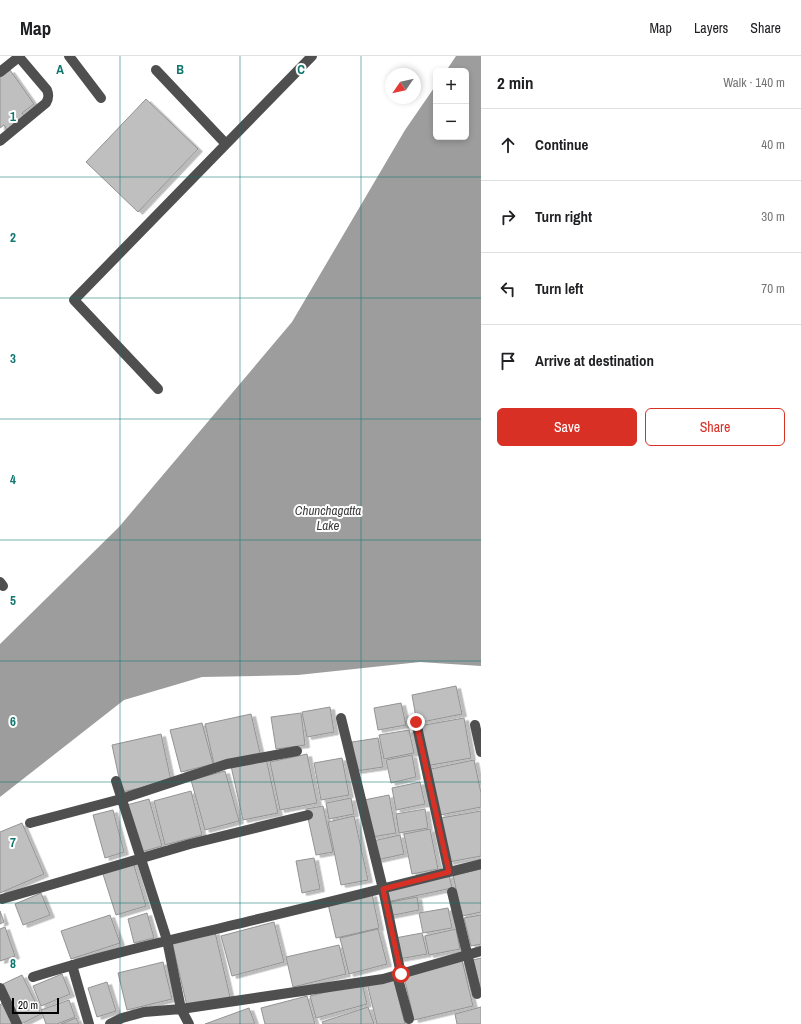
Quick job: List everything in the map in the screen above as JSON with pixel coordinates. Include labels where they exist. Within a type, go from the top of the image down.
[{"type":"street","points":[[0,72],[19,56],[47,90],[48,94],[46,103],[0,142]]},
{"type":"street","points":[[69,56],[101,98]]},
{"type":"street","points":[[158,389],[74,300],[312,56]]},
{"type":"street","points":[[156,70],[226,144]]},
{"type":"street","points":[[341,718],[383,889],[409,1019]]},
{"type":"street","points":[[416,722],[449,872]]},
{"type":"street","points":[[474,725],[481,752]]},
{"type":"street","points":[[30,824],[122,798],[227,764],[297,751]]},
{"type":"street","points":[[116,781],[167,940],[181,1009],[188,1024]]},
{"type":"street","points":[[2,899],[190,844],[308,815]]},
{"type":"street","points":[[33,977],[167,940],[383,889],[481,864]]},
{"type":"street","points":[[452,892],[477,994]]},
{"type":"street","points":[[110,1024],[122,1018],[144,1012],[181,1009],[383,979],[481,951]]},
{"type":"street","points":[[72,965],[89,1024]]},
{"type":"street","points":[[0,988],[17,1024]]},
{"type":"water","name":"Chunchagatta Lake","points":[[456,56],[481,56],[481,666],[420,662],[298,675],[202,677],[124,700],[0,797],[0,644],[119,527],[292,322],[405,130],[433,89],[433,140],[469,140],[469,68],[448,68]]},
{"type":"building","points":[[10,70],[34,104],[22,113],[25,117],[7,130],[4,125],[0,128],[0,77]]},
{"type":"building","points":[[146,99],[198,149],[138,212],[86,162]]},
{"type":"building","points":[[456,686],[462,714],[417,723],[412,695]]},
{"type":"building","points":[[401,703],[406,725],[378,730],[374,708]]},
{"type":"building","points":[[330,707],[334,732],[307,737],[302,712]]},
{"type":"building","points":[[301,713],[305,745],[276,749],[271,717]]},
{"type":"building","points":[[251,714],[260,753],[214,764],[205,724]]},
{"type":"building","points":[[464,718],[471,758],[426,766],[419,726]]},
{"type":"building","points":[[202,723],[213,764],[181,772],[170,730]]},
{"type":"building","points":[[409,730],[414,753],[384,759],[379,735]]},
{"type":"building","points":[[161,734],[171,781],[122,792],[112,745]]},
{"type":"building","points":[[378,738],[383,767],[356,771],[352,742]]},
{"type":"building","points":[[307,754],[317,803],[280,810],[270,762]]},
{"type":"building","points":[[412,755],[416,777],[391,783],[386,760]]},
{"type":"building","points":[[266,758],[278,813],[243,820],[231,766]]},
{"type":"building","points":[[342,758],[349,795],[321,800],[314,763]]},
{"type":"building","points":[[474,760],[481,793],[481,807],[440,815],[431,769]]},
{"type":"building","points":[[225,771],[239,821],[205,830],[191,780]]},
{"type":"building","points":[[420,782],[425,804],[396,810],[392,788]]},
{"type":"building","points":[[191,791],[202,835],[165,845],[154,801]]},
{"type":"building","points":[[389,795],[396,833],[372,837],[364,800]]},
{"type":"building","points":[[351,798],[354,814],[329,819],[326,803]]},
{"type":"building","points":[[149,799],[162,846],[141,852],[127,805]]},
{"type":"building","points":[[323,806],[333,852],[316,855],[306,809]]},
{"type":"building","points":[[425,809],[428,828],[399,833],[396,814]]},
{"type":"building","points":[[113,810],[124,852],[105,858],[93,815]]},
{"type":"building","points":[[481,811],[481,856],[449,862],[441,818]]},
{"type":"building","points":[[354,816],[368,880],[341,885],[328,822]]},
{"type":"building","points":[[22,823],[44,874],[0,893],[0,832]]},
{"type":"building","points":[[430,829],[438,869],[412,874],[404,834]]},
{"type":"building","points":[[400,835],[404,854],[377,860],[373,841]]},
{"type":"building","points":[[314,858],[320,889],[302,893],[296,861]]},
{"type":"building","points":[[133,862],[146,906],[116,915],[102,871]]},
{"type":"building","points":[[481,869],[481,912],[462,916],[453,875]]},
{"type":"building","points":[[449,875],[452,888],[387,902],[384,889]]},
{"type":"building","points":[[41,893],[50,915],[23,925],[15,904]]},
{"type":"building","points":[[372,894],[379,928],[336,938],[328,904]]},
{"type":"building","points":[[417,897],[419,910],[389,916],[386,903]]},
{"type":"building","points":[[448,908],[452,928],[423,933],[419,913]]},
{"type":"building","points":[[0,911],[4,922],[0,924]]},
{"type":"building","points":[[147,913],[154,938],[134,943],[128,919]]},
{"type":"building","points":[[110,915],[120,943],[71,959],[61,931]]},
{"type":"building","points":[[481,915],[481,944],[471,946],[464,918]]},
{"type":"building","points":[[274,922],[284,962],[232,976],[221,936]]},
{"type":"building","points":[[5,927],[15,956],[0,961],[0,929]]},
{"type":"building","points":[[378,929],[387,964],[349,974],[340,938]]},
{"type":"building","points":[[456,929],[460,949],[429,955],[425,936]]},
{"type":"building","points":[[215,932],[230,997],[187,1006],[172,942]]},
{"type":"building","points":[[422,933],[427,954],[399,959],[395,938]]},
{"type":"building","points":[[339,945],[346,974],[293,987],[286,957]]},
{"type":"building","points":[[481,958],[481,988],[480,988],[473,960]]},
{"type":"building","points":[[462,960],[473,1006],[414,1020],[403,973]]},
{"type":"building","points":[[163,962],[172,999],[127,1010],[118,973]]},
{"type":"building","points":[[62,974],[70,994],[41,1006],[33,986]]},
{"type":"building","points":[[22,975],[41,1014],[21,1024],[3,984]]},
{"type":"building","points":[[393,976],[405,1024],[377,1024],[367,983]]},
{"type":"building","points":[[107,982],[116,1011],[97,1017],[88,988]]},
{"type":"building","points":[[362,983],[367,1004],[316,1018],[310,996]]},
{"type":"building","points":[[307,996],[315,1024],[265,1024],[261,1008]]},
{"type":"building","points":[[69,1000],[75,1017],[57,1024],[46,1024],[41,1010]]},
{"type":"building","points":[[2,1003],[13,1023],[0,1024],[0,1005]]},
{"type":"building","points":[[368,1007],[374,1024],[323,1024],[322,1022]]},
{"type":"building","points":[[481,1007],[481,1024],[457,1024],[455,1014]]},
{"type":"building","points":[[249,1008],[255,1024],[205,1024]]},
{"type":"building","points":[[76,1018],[79,1024],[61,1024]]},
{"type":"route","points":[[401,974],[383,889],[449,872],[416,722]]}]
